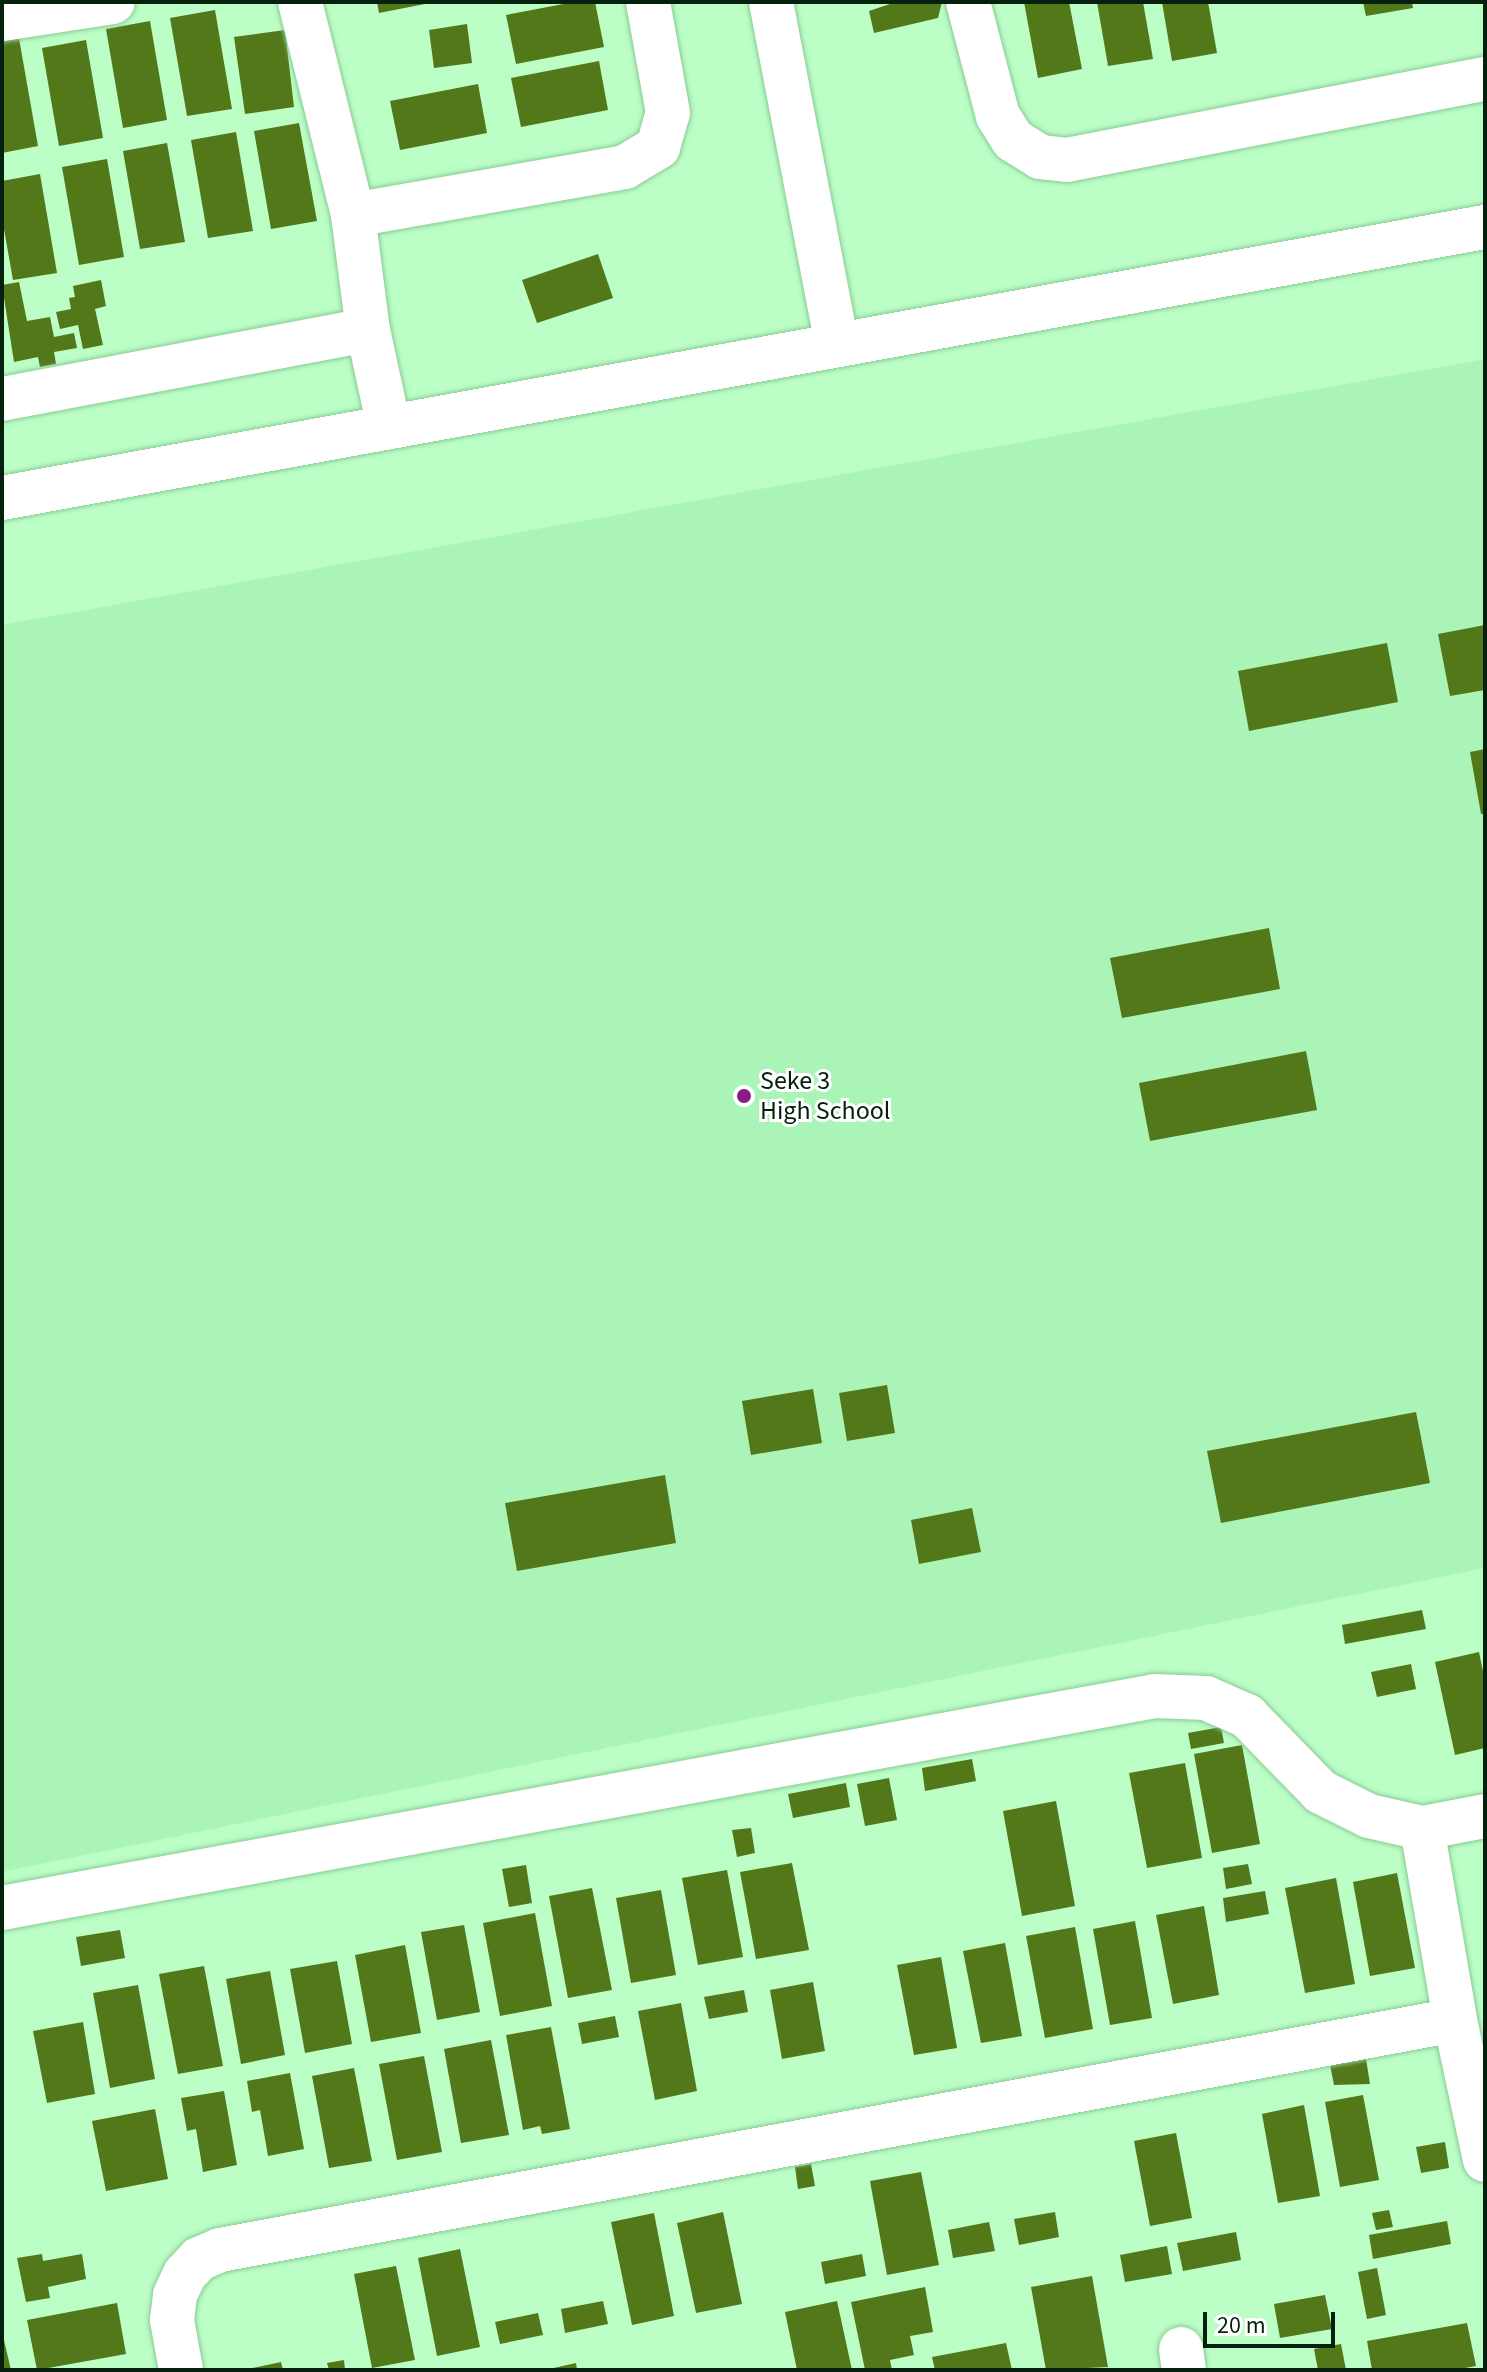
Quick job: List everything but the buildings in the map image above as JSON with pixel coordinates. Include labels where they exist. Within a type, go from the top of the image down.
[{"type":"street","points":[[2,19],[113,2]]},
{"type":"street","points":[[300,2],[353,215],[368,330],[389,427]]},
{"type":"street","points":[[353,215],[625,167],[658,147],[668,113],[648,2]]},
{"type":"street","points":[[771,2],[837,344]]},
{"type":"street","points":[[968,2],[998,116],[1013,140],[1040,157],[1067,160],[1485,79]]},
{"type":"street","points":[[2,498],[1485,227]]},
{"type":"street","points":[[2,399],[368,330]]},
{"type":"street","points":[[2,1908],[1155,1696],[1206,1698],[1247,1716],[1321,1792],[1369,1816],[1422,1828],[1485,1816]]},
{"type":"street","points":[[1422,1828],[1455,2020],[1484,2153]]},
{"type":"street","points":[[181,2370],[172,2320],[175,2295],[185,2274],[199,2259],[220,2250],[1455,2020]]},
{"type":"shaded area","name":"Seke 3 High School","points":[[1485,359],[1485,1568],[2,1872],[2,625]]},
{"type":"place","name":"Seke 3 High School","points":[[744,1096]]}]
